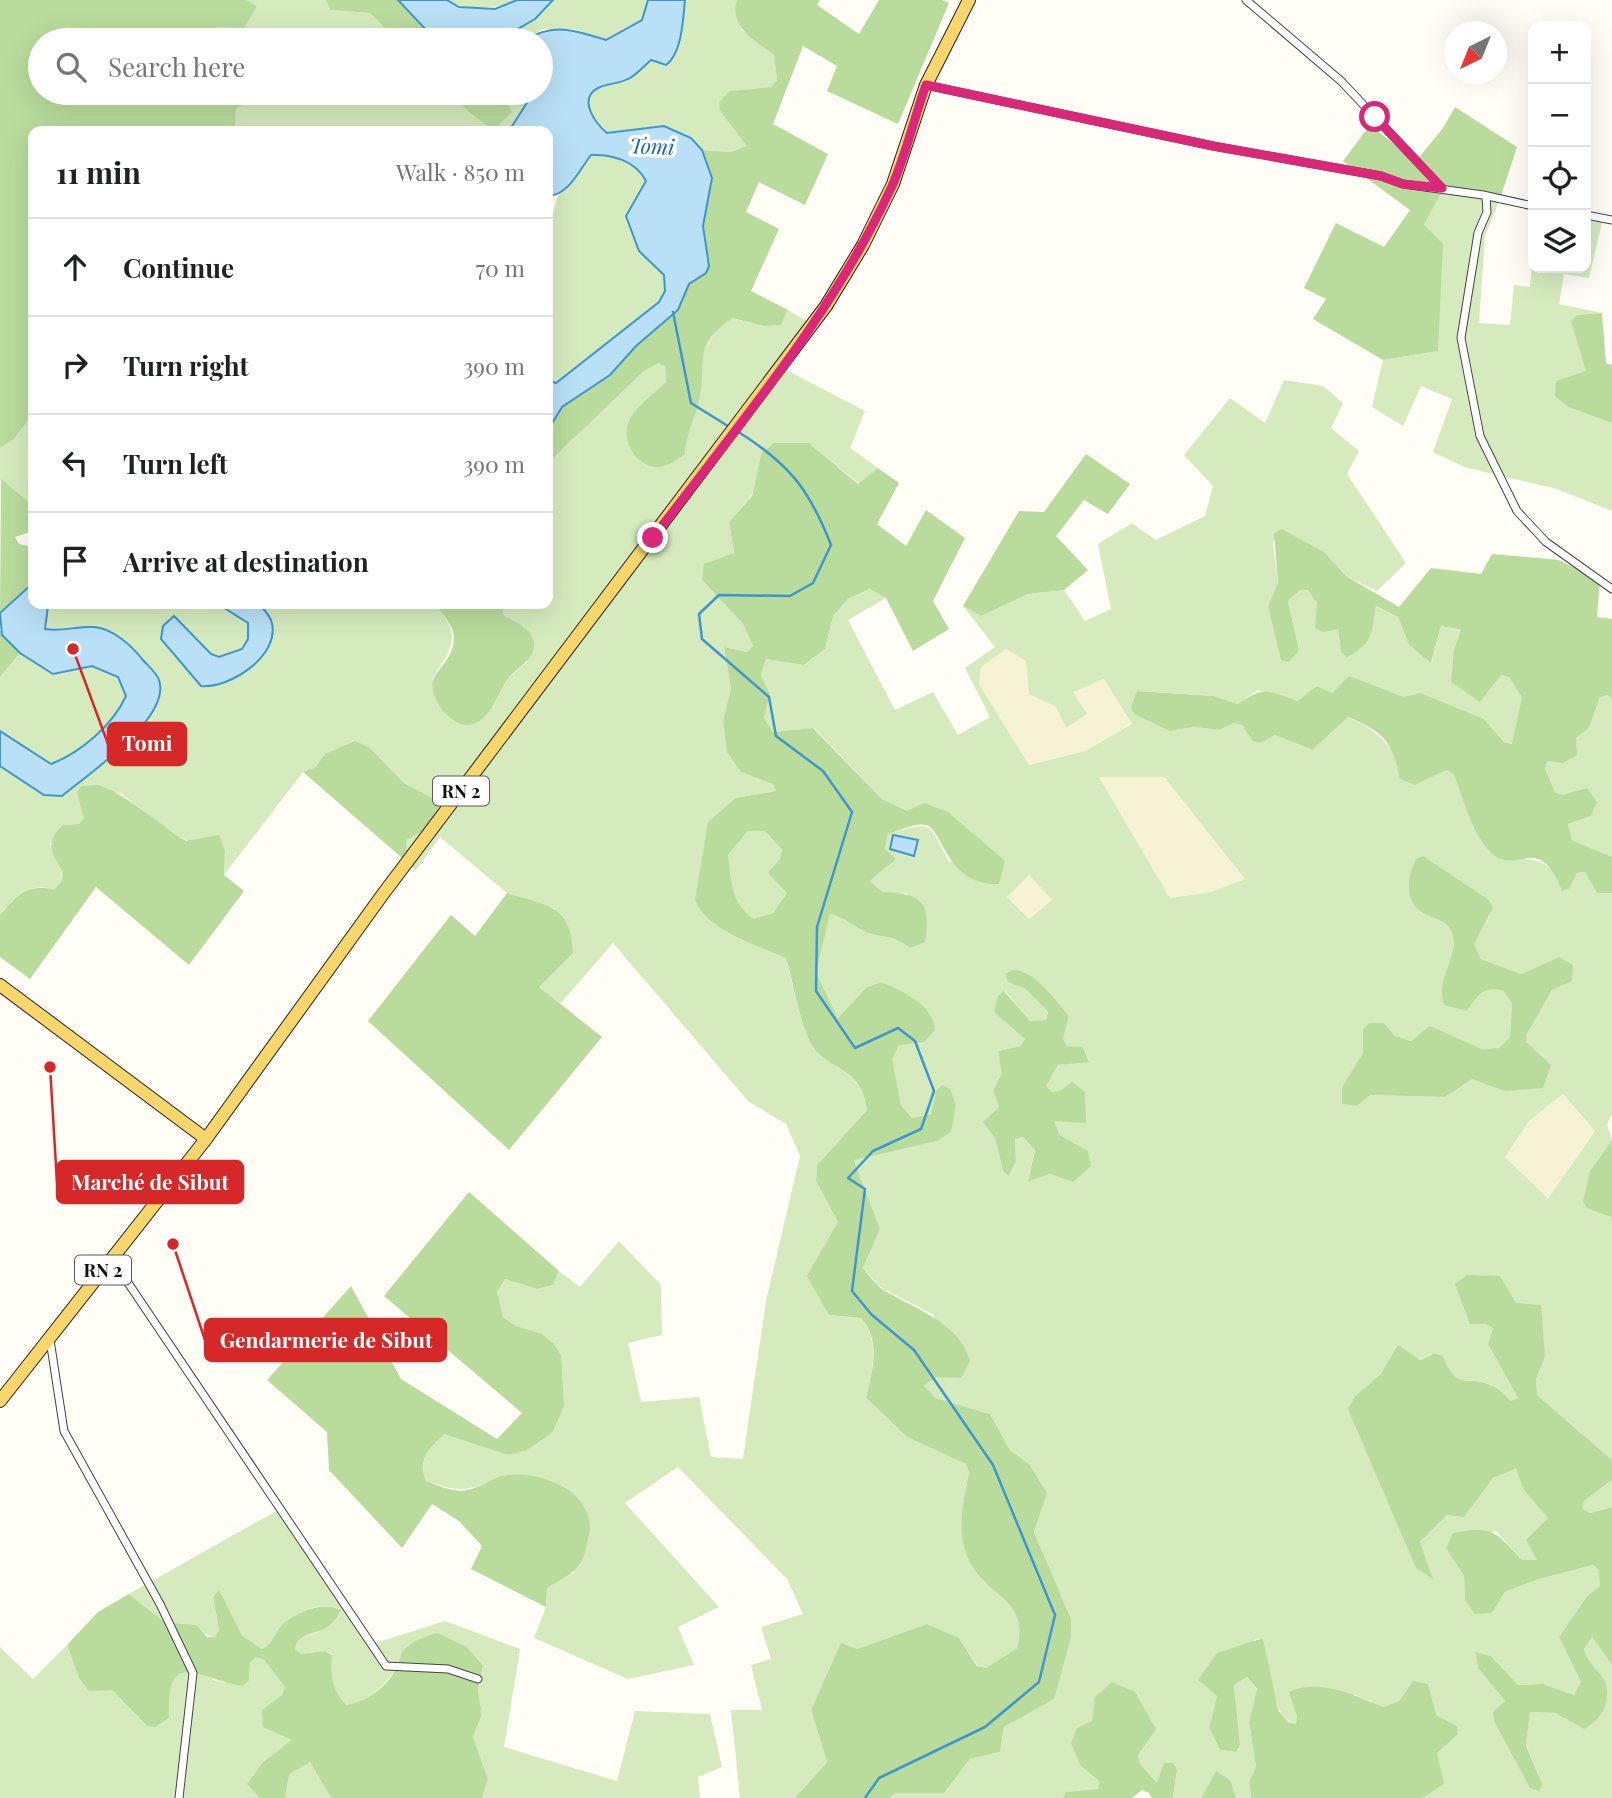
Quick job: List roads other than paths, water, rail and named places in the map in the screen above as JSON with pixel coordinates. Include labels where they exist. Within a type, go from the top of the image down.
[{"type":"main road","name":"RN 2","points":[[0,1401],[206,1139],[383,894],[721,449],[826,306],[863,245],[893,184],[926,85],[969,0]]},
{"type":"main road","points":[[0,985],[206,1139]]},
{"type":"street","points":[[1245,0],[1341,81],[1442,188]]},
{"type":"street","points":[[926,85],[1213,146],[1381,176],[1403,184],[1442,188],[1528,205]]},
{"type":"street","points":[[1486,197],[1487,212],[1478,233],[1461,338],[1480,436],[1517,510],[1546,542],[1612,589]]},
{"type":"street","points":[[1591,216],[1612,220]]},
{"type":"street","points":[[112,1259],[386,1666],[448,1669],[478,1679]]},
{"type":"street","points":[[50,1337],[64,1431],[154,1593],[193,1673],[180,1768],[180,1798]]},
{"type":"water","points":[[398,0],[447,0],[459,7],[495,9],[517,0],[553,0],[535,19],[520,28],[424,28]]},
{"type":"water","points":[[648,0],[685,0],[679,45],[671,60],[666,65],[651,60],[630,78],[598,88],[589,98],[590,111],[607,133],[664,126],[691,138],[702,150],[712,178],[703,226],[709,266],[706,273],[689,284],[678,310],[636,346],[610,375],[562,407],[553,422],[553,382],[556,383],[659,302],[665,291],[664,275],[639,251],[626,216],[646,181],[636,168],[623,160],[591,155],[568,187],[553,195],[553,126],[512,126],[525,105],[553,105],[553,30],[575,31],[606,40],[642,20]]},
{"type":"water","points":[[28,588],[28,609],[48,609],[45,629],[94,627],[108,631],[133,649],[159,680],[160,695],[141,728],[62,796],[44,795],[0,766],[0,731],[51,764],[73,753],[94,737],[113,717],[126,696],[118,677],[92,666],[53,674],[20,653],[2,635],[0,613]]},
{"type":"water","points":[[226,609],[263,609],[271,620],[273,633],[269,645],[262,657],[251,667],[226,682],[213,685],[201,686],[161,639],[163,626],[174,616],[211,654],[219,657],[242,649],[248,639],[248,623]]},
{"type":"water","points":[[893,835],[918,840],[914,856],[890,849]]},
{"type":"waterway","points":[[673,312],[691,403],[731,428]]},
{"type":"waterway","points":[[737,431],[770,454],[795,479],[814,508],[831,545],[813,583],[790,596],[719,595],[699,614],[702,639],[769,697],[776,736],[823,771],[852,812],[817,927],[816,991],[855,1048],[898,1028],[915,1041],[934,1091],[921,1129],[873,1151],[848,1178],[865,1189],[852,1291],[872,1315],[914,1350],[993,1465],[1055,1615],[1039,1682],[985,1727],[879,1778],[865,1798]]},
{"type":"place","name":"Tomi","points":[[73,649]]},
{"type":"place","name":"Marché de Sibut","points":[[50,1067]]},
{"type":"place","name":"Gendarmerie de Sibut","points":[[173,1244]]}]
